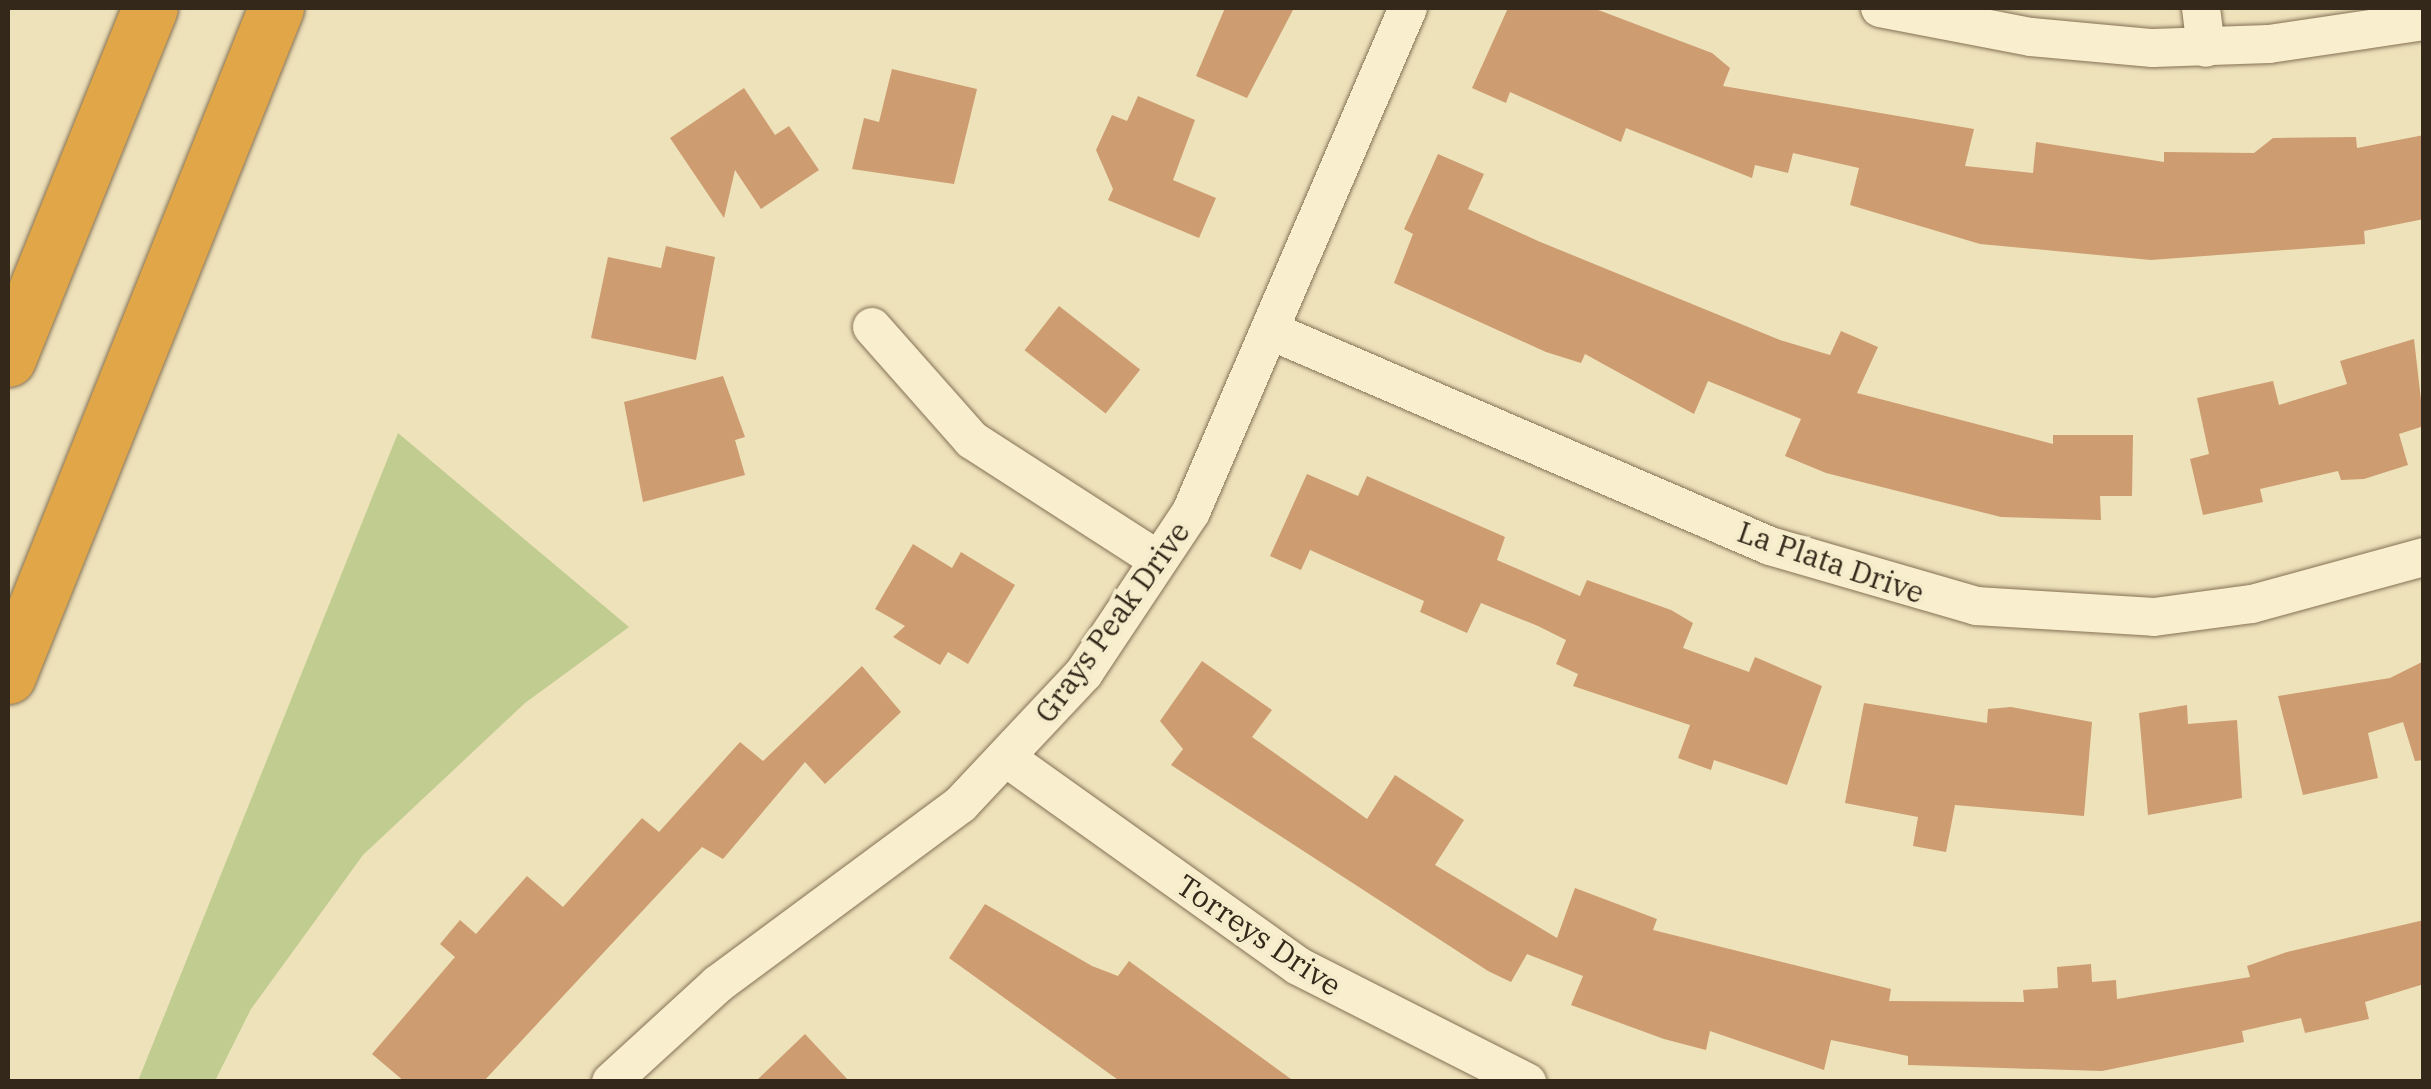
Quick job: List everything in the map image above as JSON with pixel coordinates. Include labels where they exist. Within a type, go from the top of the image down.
[{"type":"highway","points":[[8,359],[150,8]]},
{"type":"highway","points":[[8,676],[276,8]]},
{"type":"street","name":"Grays Peak Drive","points":[[611,1082],[718,984],[920,838],[1008,759],[1084,673],[1191,512],[1408,8]]},
{"type":"street","points":[[1880,8],[2031,37],[2206,48],[2424,21]]},
{"type":"street","points":[[2201,8],[2206,48]]},
{"type":"street","points":[[872,327],[972,440],[1157,559]]},
{"type":"street","name":"La Plata Drive","points":[[1271,331],[1770,546],[1976,606],[2154,616],[2252,604],[2424,557]]},
{"type":"street","name":"Torreys Drive","points":[[1008,759],[1298,966],[1527,1082]]},
{"type":"green space","points":[[398,433],[629,627],[525,703],[363,855],[251,1009],[215,1081],[138,1081]]},
{"type":"building","points":[[1225,8],[1294,8],[1247,98],[1196,76]]},
{"type":"building","points":[[1508,8],[1593,8],[1712,53],[1730,68],[1723,86],[1974,129],[1965,166],[2033,173],[2036,142],[2164,162],[2164,152],[2254,153],[2273,138],[2356,137],[2357,148],[2424,135],[2424,219],[2364,231],[2365,244],[2151,260],[1980,244],[1850,205],[1859,168],[1793,153],[1788,173],[1755,165],[1752,178],[1626,128],[1621,142],[1510,92],[1506,103],[1472,88]]},
{"type":"building","points":[[892,69],[977,89],[954,184],[852,169],[864,118],[879,122]]},
{"type":"building","points":[[744,88],[775,135],[789,126],[819,170],[761,209],[735,170],[724,218],[670,138]]},
{"type":"building","points":[[1138,96],[1195,120],[1173,180],[1216,198],[1199,238],[1108,200],[1113,189],[1096,150],[1112,115],[1127,121]]},
{"type":"building","points":[[1438,154],[1484,174],[1468,209],[1538,241],[1780,340],[1830,355],[1841,331],[1878,347],[1857,393],[2053,444],[2053,435],[2133,435],[2132,496],[2100,496],[2101,520],[2001,517],[1826,473],[1785,456],[1801,419],[1708,381],[1694,414],[1585,354],[1581,363],[1546,352],[1394,283],[1413,234],[1404,229]]},
{"type":"building","points":[[666,246],[715,257],[696,360],[591,338],[608,257],[661,268]]},
{"type":"building","points":[[1059,306],[1140,369],[1106,414],[1025,350]]},
{"type":"building","points":[[2414,339],[2424,426],[2399,434],[2408,465],[2364,479],[2341,480],[2338,471],[2260,489],[2263,502],[2203,515],[2190,459],[2209,454],[2197,398],[2273,381],[2279,405],[2347,384],[2340,361]]},
{"type":"building","points":[[723,376],[745,437],[735,440],[745,475],[643,502],[624,402]]},
{"type":"building","points":[[1307,474],[1358,496],[1367,476],[1505,537],[1497,560],[1580,596],[1587,580],[1671,610],[1693,623],[1683,648],[1749,672],[1755,657],[1822,686],[1787,785],[1714,760],[1711,770],[1678,758],[1690,725],[1573,686],[1578,674],[1556,664],[1566,640],[1538,626],[1481,603],[1467,633],[1420,612],[1424,601],[1310,550],[1301,570],[1270,556]]},
{"type":"building","points":[[913,544],[952,568],[961,552],[1015,585],[968,664],[948,652],[940,665],[893,637],[905,626],[875,609]]},
{"type":"building","points":[[1202,661],[1272,710],[1252,737],[1367,819],[1395,775],[1464,820],[1435,865],[1557,938],[1575,888],[1657,919],[1653,930],[1891,989],[1889,1001],[2024,1002],[2023,990],[2058,988],[2057,967],[2091,964],[2092,982],[2116,980],[2117,999],[2250,977],[2247,966],[2287,952],[2424,920],[2424,984],[2365,1002],[2369,1019],[2305,1033],[2301,1018],[2242,1031],[2244,1042],[2102,1071],[1908,1065],[1908,1056],[1831,1040],[1824,1070],[1710,1031],[1706,1050],[1664,1039],[1571,1005],[1583,976],[1527,954],[1511,982],[1488,971],[1171,765],[1183,749],[1160,721]]},
{"type":"building","points":[[2424,661],[2424,760],[2415,761],[2403,722],[2368,733],[2378,778],[2303,795],[2278,696],[2390,678]]},
{"type":"building","points":[[862,666],[901,712],[825,784],[805,762],[723,859],[702,847],[483,1082],[405,1082],[372,1054],[455,957],[440,944],[460,920],[476,934],[527,876],[563,907],[642,818],[659,832],[740,742],[763,761]]},
{"type":"building","points":[[1864,703],[1987,723],[1988,709],[2011,707],[2092,722],[2084,816],[1955,805],[1946,852],[1913,846],[1918,817],[1845,803]]},
{"type":"building","points":[[2187,705],[2188,724],[2237,720],[2242,798],[2148,815],[2139,713]]},
{"type":"building","points":[[985,904],[1092,966],[1118,976],[1129,961],[1295,1082],[1121,1082],[949,958]]},
{"type":"building","points":[[805,1034],[850,1082],[755,1082]]}]
